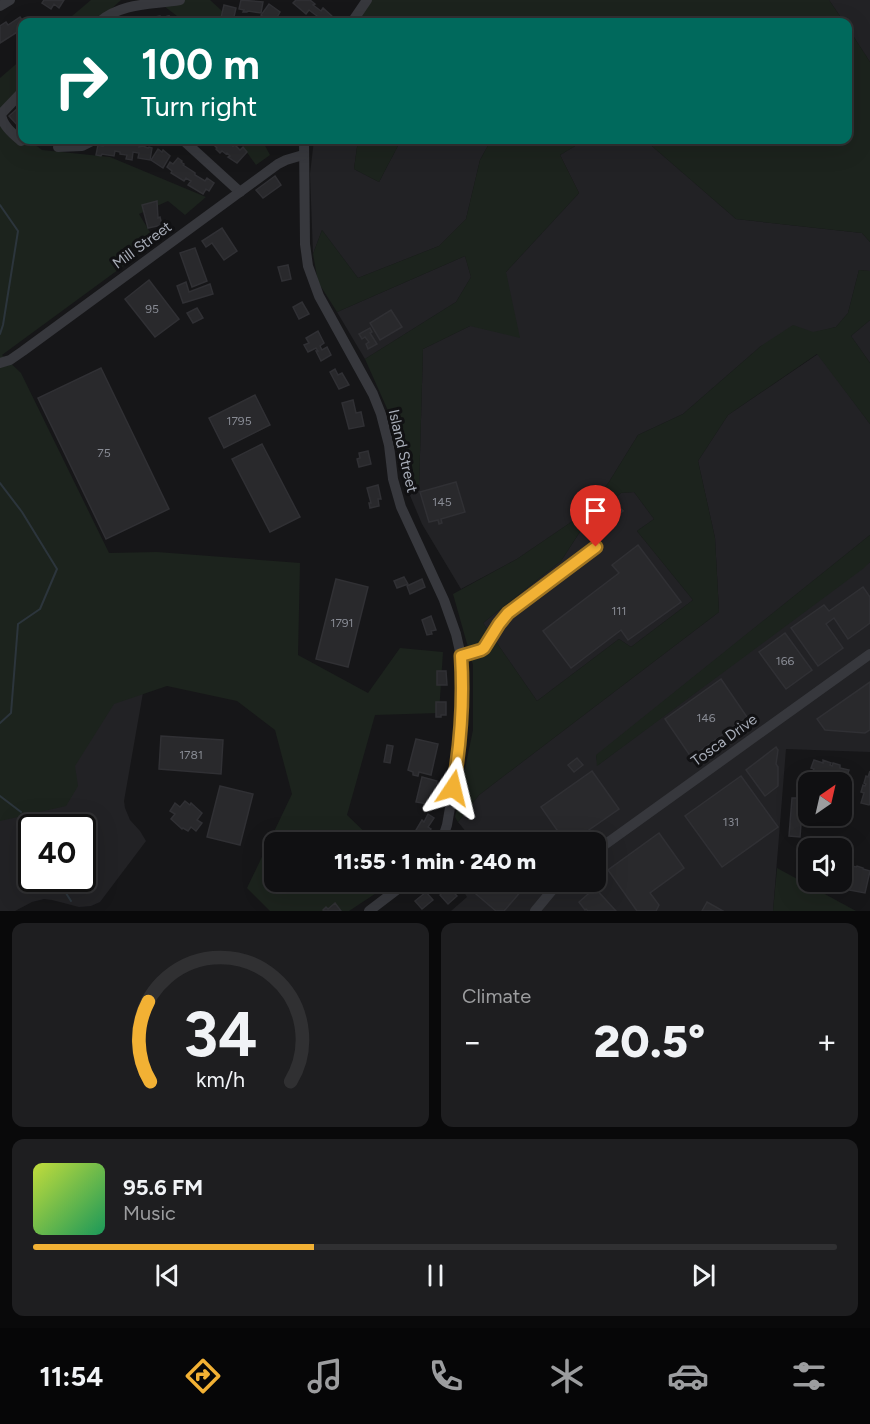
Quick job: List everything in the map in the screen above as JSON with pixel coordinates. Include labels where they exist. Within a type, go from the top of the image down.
[{"type":"street","points":[[0,6],[10,0]]},
{"type":"street","points":[[105,18],[127,7],[180,0]]},
{"type":"street","points":[[355,18],[367,0]]},
{"type":"street","points":[[18,96],[1,114],[1,119],[18,139]]},
{"type":"street","points":[[58,147],[87,144]]},
{"type":"street","points":[[187,144],[240,192]]},
{"type":"street","name":"Island Street","points":[[304,144],[305,244],[308,266],[319,296],[360,370],[381,414],[389,445],[393,479],[401,507],[444,600],[461,656],[463,690],[460,750],[445,832]]},
{"type":"street","name":"Mill Street","points":[[0,363],[10,360],[23,351],[278,164],[303,155]]},
{"type":"street","points":[[461,656],[484,648],[508,613],[596,547]]},
{"type":"street","name":"Tosca Drive","points":[[606,844],[870,654]]},
{"type":"street","points":[[369,911],[394,892]]},
{"type":"street","points":[[535,911],[551,892]]},
{"type":"shaded area","points":[[91,0],[121,0],[101,18],[70,18]]},
{"type":"shaded area","points":[[156,0],[210,0],[230,18],[180,18]]},
{"type":"shaded area","points":[[367,0],[829,0],[841,18],[353,18]]},
{"type":"shaded area","points":[[829,0],[870,0],[870,62],[852,34],[852,18],[841,18]]},
{"type":"shaded area","points":[[852,34],[870,62],[870,242],[862,233],[736,219],[650,144],[852,144]]},
{"type":"shaded area","points":[[18,62],[18,97],[0,114],[0,78]]},
{"type":"shaded area","points":[[0,116],[18,131],[18,144],[34,144],[42,150],[110,157],[206,197],[185,215],[168,201],[139,214],[156,242],[2,355],[21,373],[109,553],[157,552],[300,563],[298,655],[368,693],[400,648],[443,652],[439,713],[375,715],[347,815],[365,832],[274,832],[292,794],[275,730],[237,701],[167,686],[114,704],[75,766],[78,786],[66,806],[31,814],[18,814],[18,817],[0,821]]},
{"type":"shaded area","points":[[241,144],[264,144],[270,155],[256,165]]},
{"type":"shaded area","points":[[314,144],[357,144],[354,169],[379,182],[399,144],[489,144],[480,160],[466,219],[439,246],[358,278],[322,230],[313,254],[310,174]]},
{"type":"shaded area","points":[[357,144],[399,144],[379,182],[354,169]]},
{"type":"shaded area","points":[[489,144],[578,144],[560,155],[579,193],[506,272],[520,338],[470,326],[423,349],[419,489],[406,486],[389,413],[365,359],[456,302],[471,277],[465,256],[337,312],[318,282],[313,254],[322,230],[358,278],[439,246],[466,219],[480,160]]},
{"type":"shaded area","points":[[578,144],[650,144],[736,219],[862,233],[870,242],[870,271],[859,270],[848,313],[836,327],[761,346],[683,414],[638,435],[609,482],[586,512],[517,559],[461,589],[422,524],[406,486],[419,488],[423,349],[470,326],[506,272],[579,193],[560,155]]},
{"type":"shaded area","points":[[465,256],[471,277],[456,302],[365,359],[337,312]]},
{"type":"shaded area","points":[[859,270],[870,271],[870,320],[851,336],[870,363],[870,424],[817,354],[728,415],[698,461],[715,538],[719,612],[479,795],[458,822],[455,817],[473,730],[473,665],[453,594],[517,559],[586,512],[609,482],[638,435],[683,414],[761,346],[793,325],[813,332],[836,327],[848,313]],"holes":[[[634,492],[654,519],[637,531],[693,600],[631,647],[619,639],[537,701],[483,623],[561,561],[585,524],[621,493]]]},
{"type":"shaded area","points":[[870,320],[870,363],[851,336]]},
{"type":"shaded area","points":[[818,354],[870,424],[870,535],[596,756],[598,765],[870,562],[870,752],[786,749],[773,911],[451,911],[467,897],[464,892],[606,892],[606,832],[466,832],[458,822],[479,795],[719,612],[715,538],[698,461],[728,415]]},
{"type":"shaded area","points":[[634,492],[654,519],[637,531],[693,600],[631,647],[619,639],[537,701],[483,623],[561,561],[585,524],[621,493]]},
{"type":"shaded area","points":[[870,535],[870,562],[864,568],[597,766],[596,755]]},
{"type":"shaded area","points":[[147,670],[124,801],[130,820],[146,841],[100,902],[91,906],[79,907],[44,899],[32,902],[15,911],[0,911],[0,758]]},
{"type":"shaded area","points":[[264,852],[264,892],[378,892],[349,911],[270,911],[247,888]]},
{"type":"shaded area","points":[[777,868],[798,879],[798,892],[821,892],[856,911],[773,911]]},
{"type":"building","points":[[44,0],[64,0],[59,8],[54,4],[51,9],[42,3]]},
{"type":"building","points":[[241,0],[263,2],[261,13],[243,12],[244,10],[239,9]]},
{"type":"building","points":[[296,0],[310,0],[321,11],[323,8],[333,17],[317,18],[309,10],[306,14],[293,3]]},
{"type":"building","points":[[269,4],[280,12],[277,18],[265,18],[261,15]]},
{"type":"building","points":[[224,5],[236,8],[234,18],[221,18]]},
{"type":"building","points":[[18,18],[18,32],[0,43],[0,26],[6,22],[8,25]]},
{"type":"building","points":[[18,108],[18,126],[9,116]]},
{"type":"building","points":[[103,144],[140,144],[139,147],[152,148],[150,160],[138,158],[139,153],[133,152],[132,160],[126,159],[127,155],[115,151],[114,156],[96,155],[98,145],[103,146]]},
{"type":"building","points":[[216,144],[230,144],[240,150],[243,147],[247,152],[237,163],[228,157],[230,156],[227,153],[222,151],[220,153]]},
{"type":"building","points":[[158,149],[170,156],[163,168],[151,160]]},
{"type":"building","points":[[178,158],[195,175],[205,181],[207,178],[214,183],[209,191],[206,189],[203,194],[188,185],[191,181],[186,178],[184,181],[171,173],[172,171],[167,167],[170,162],[173,164]]},
{"type":"building","points":[[275,176],[281,185],[263,198],[256,190]]},
{"type":"building","points":[[157,201],[158,218],[160,217],[162,225],[148,228],[142,205]]},
{"type":"building","points":[[222,228],[237,251],[224,260],[212,243],[206,247],[202,241]]},
{"type":"building","points":[[195,248],[207,281],[192,287],[180,253]]},
{"type":"building","points":[[288,265],[291,279],[282,281],[278,267]]},
{"type":"building","points":[[149,280],[179,319],[155,337],[125,299]]},
{"type":"building","points":[[186,282],[189,292],[210,284],[213,294],[183,303],[177,286]]},
{"type":"building","points":[[302,302],[309,314],[299,319],[293,307]]},
{"type":"building","points":[[197,308],[203,318],[193,323],[187,313]]},
{"type":"building","points":[[391,310],[402,327],[380,340],[370,323]]},
{"type":"building","points":[[370,328],[372,332],[370,333],[377,344],[368,349],[366,344],[369,342],[365,337],[362,339],[359,334]]},
{"type":"building","points":[[318,331],[324,343],[320,346],[322,350],[327,347],[331,355],[321,361],[316,348],[308,352],[304,345],[309,343],[306,338]]},
{"type":"building","points":[[101,368],[169,509],[106,539],[38,398]]},
{"type":"building","points":[[335,369],[338,375],[342,373],[349,385],[339,389],[330,372]]},
{"type":"building","points":[[255,395],[270,425],[224,448],[209,418]]},
{"type":"building","points":[[353,400],[356,413],[361,412],[364,426],[349,429],[342,403]]},
{"type":"building","points":[[262,444],[300,517],[270,532],[232,459]]},
{"type":"building","points":[[368,451],[371,464],[359,467],[357,459],[360,458],[359,453]]},
{"type":"building","points":[[456,482],[465,512],[441,519],[442,523],[439,524],[438,520],[429,522],[420,492]]},
{"type":"building","points":[[378,485],[381,499],[378,499],[379,506],[370,508],[367,488]]},
{"type":"building","points":[[612,499],[623,511],[615,517],[605,505]]},
{"type":"building","points":[[638,545],[681,602],[628,640],[621,630],[571,668],[543,631],[619,573],[612,565]]},
{"type":"building","points":[[404,577],[408,584],[397,588],[394,581]]},
{"type":"building","points":[[336,579],[368,587],[348,667],[316,659]]},
{"type":"building","points":[[422,579],[425,587],[410,594],[407,586]]},
{"type":"building","points":[[863,587],[870,597],[870,623],[848,639],[834,618],[826,624],[843,648],[818,666],[791,628],[824,605],[829,611]]},
{"type":"building","points":[[431,616],[436,630],[427,635],[422,620]]},
{"type":"building","points":[[785,633],[812,670],[786,689],[759,652]]},
{"type":"building","points":[[437,671],[446,671],[447,685],[437,685]]},
{"type":"building","points":[[721,679],[747,717],[691,757],[665,719]]},
{"type":"building","points":[[870,682],[870,730],[865,733],[825,730],[817,719]]},
{"type":"building","points":[[436,702],[446,702],[446,715],[436,717]]},
{"type":"building","points":[[161,736],[223,740],[221,774],[159,769]]},
{"type":"building","points":[[416,739],[438,744],[431,775],[419,772],[418,776],[413,775],[413,772],[408,770]]},
{"type":"building","points":[[387,745],[393,746],[390,763],[384,762]]},
{"type":"building","points":[[776,747],[778,750],[776,764],[778,786],[765,796],[746,770]]},
{"type":"building","points":[[577,758],[583,765],[574,772],[568,765]]},
{"type":"building","points":[[814,760],[823,763],[823,760],[831,763],[832,766],[833,763],[849,770],[848,772],[813,772],[814,769],[811,768]]},
{"type":"building","points":[[592,771],[619,809],[586,832],[558,832],[541,807]]},
{"type":"building","points":[[870,771],[869,805],[861,803],[864,793],[861,792]]},
{"type":"building","points":[[741,776],[778,827],[722,867],[685,816]]},
{"type":"building","points":[[422,777],[437,781],[432,805],[416,802]]},
{"type":"building","points":[[220,786],[253,794],[240,845],[207,837]]},
{"type":"building","points":[[792,798],[798,798],[800,837],[789,836]]},
{"type":"building","points":[[185,801],[190,805],[191,803],[202,813],[197,820],[202,823],[196,831],[191,827],[188,831],[182,829],[171,819],[175,814],[170,811],[175,803],[180,807]]},
{"type":"building","points":[[428,814],[434,818],[428,827],[431,829],[429,832],[418,832],[416,830],[422,820],[424,822]]},
{"type":"building","points":[[659,833],[684,868],[650,893],[659,905],[656,911],[637,911],[608,870]]},
{"type":"building","points":[[852,866],[870,871],[865,893],[852,891]]},
{"type":"building","points":[[426,892],[433,900],[422,909],[415,901]]},
{"type":"building","points":[[443,892],[453,892],[457,896],[448,904],[440,895]]},
{"type":"building","points":[[474,892],[520,892],[504,911],[496,911]]},
{"type":"building","points":[[590,892],[599,892],[616,911],[588,911],[579,902]]},
{"type":"building","points":[[707,902],[723,911],[702,911]]},
{"type":"building","points":[[335,903],[341,911],[323,910],[326,907],[328,909]]},
{"type":"waterway","points":[[0,205],[18,231],[0,334]]},
{"type":"waterway","points":[[0,483],[22,512],[57,569],[40,609],[18,624],[11,713],[0,723]]},
{"type":"waterway","points":[[0,796],[21,812]]},
{"type":"waterway","points":[[65,892],[71,901]]},
{"type":"route","points":[[453,788],[460,750],[463,690],[461,656],[484,648],[508,613],[596,547]]}]
